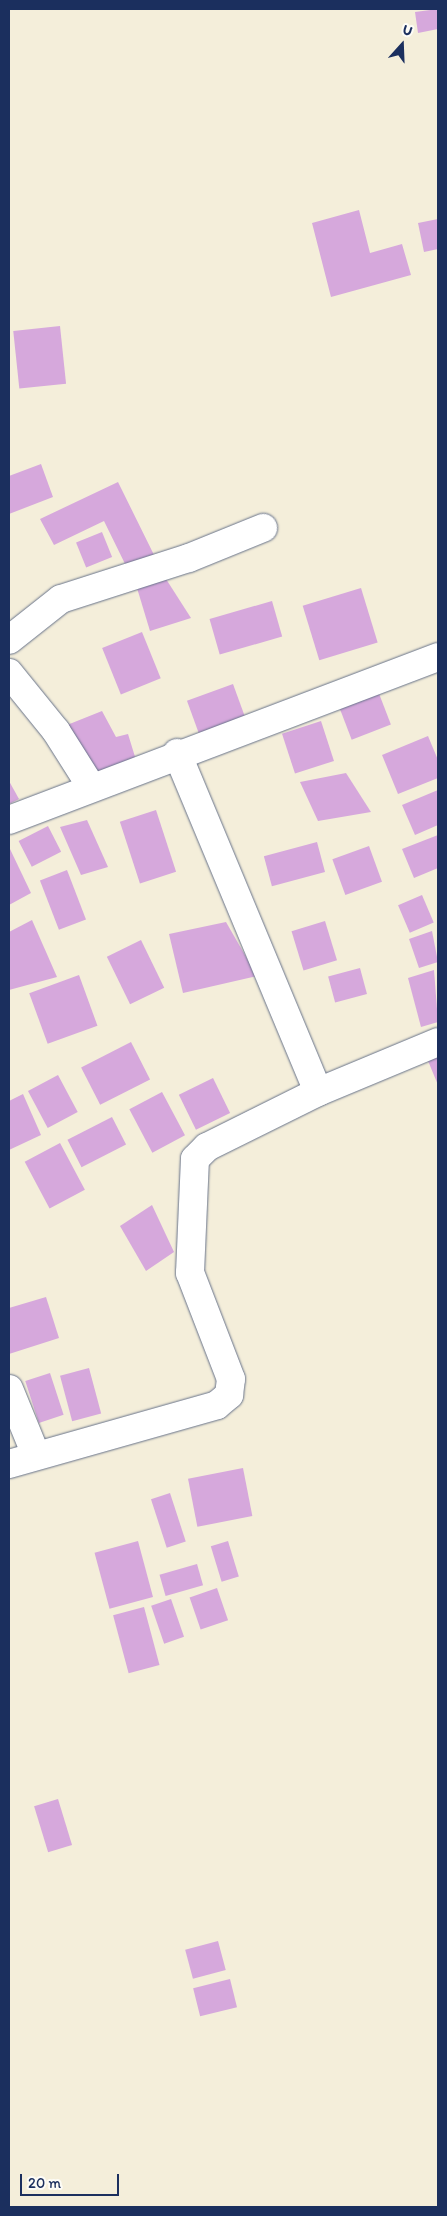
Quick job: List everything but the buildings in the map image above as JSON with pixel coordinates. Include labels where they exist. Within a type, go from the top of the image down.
[{"type":"street","points":[[9,640],[61,599],[189,558],[263,528]]},
{"type":"street","points":[[9,820],[177,753],[438,657]]},
{"type":"street","points":[[9,673],[56,731],[92,788]]},
{"type":"street","points":[[177,753],[318,1092]]},
{"type":"street","points":[[9,1464],[217,1405],[229,1395],[231,1380],[190,1273],[195,1159],[207,1147],[318,1092],[438,1042]]},
{"type":"street","points":[[9,1389],[36,1455]]}]
